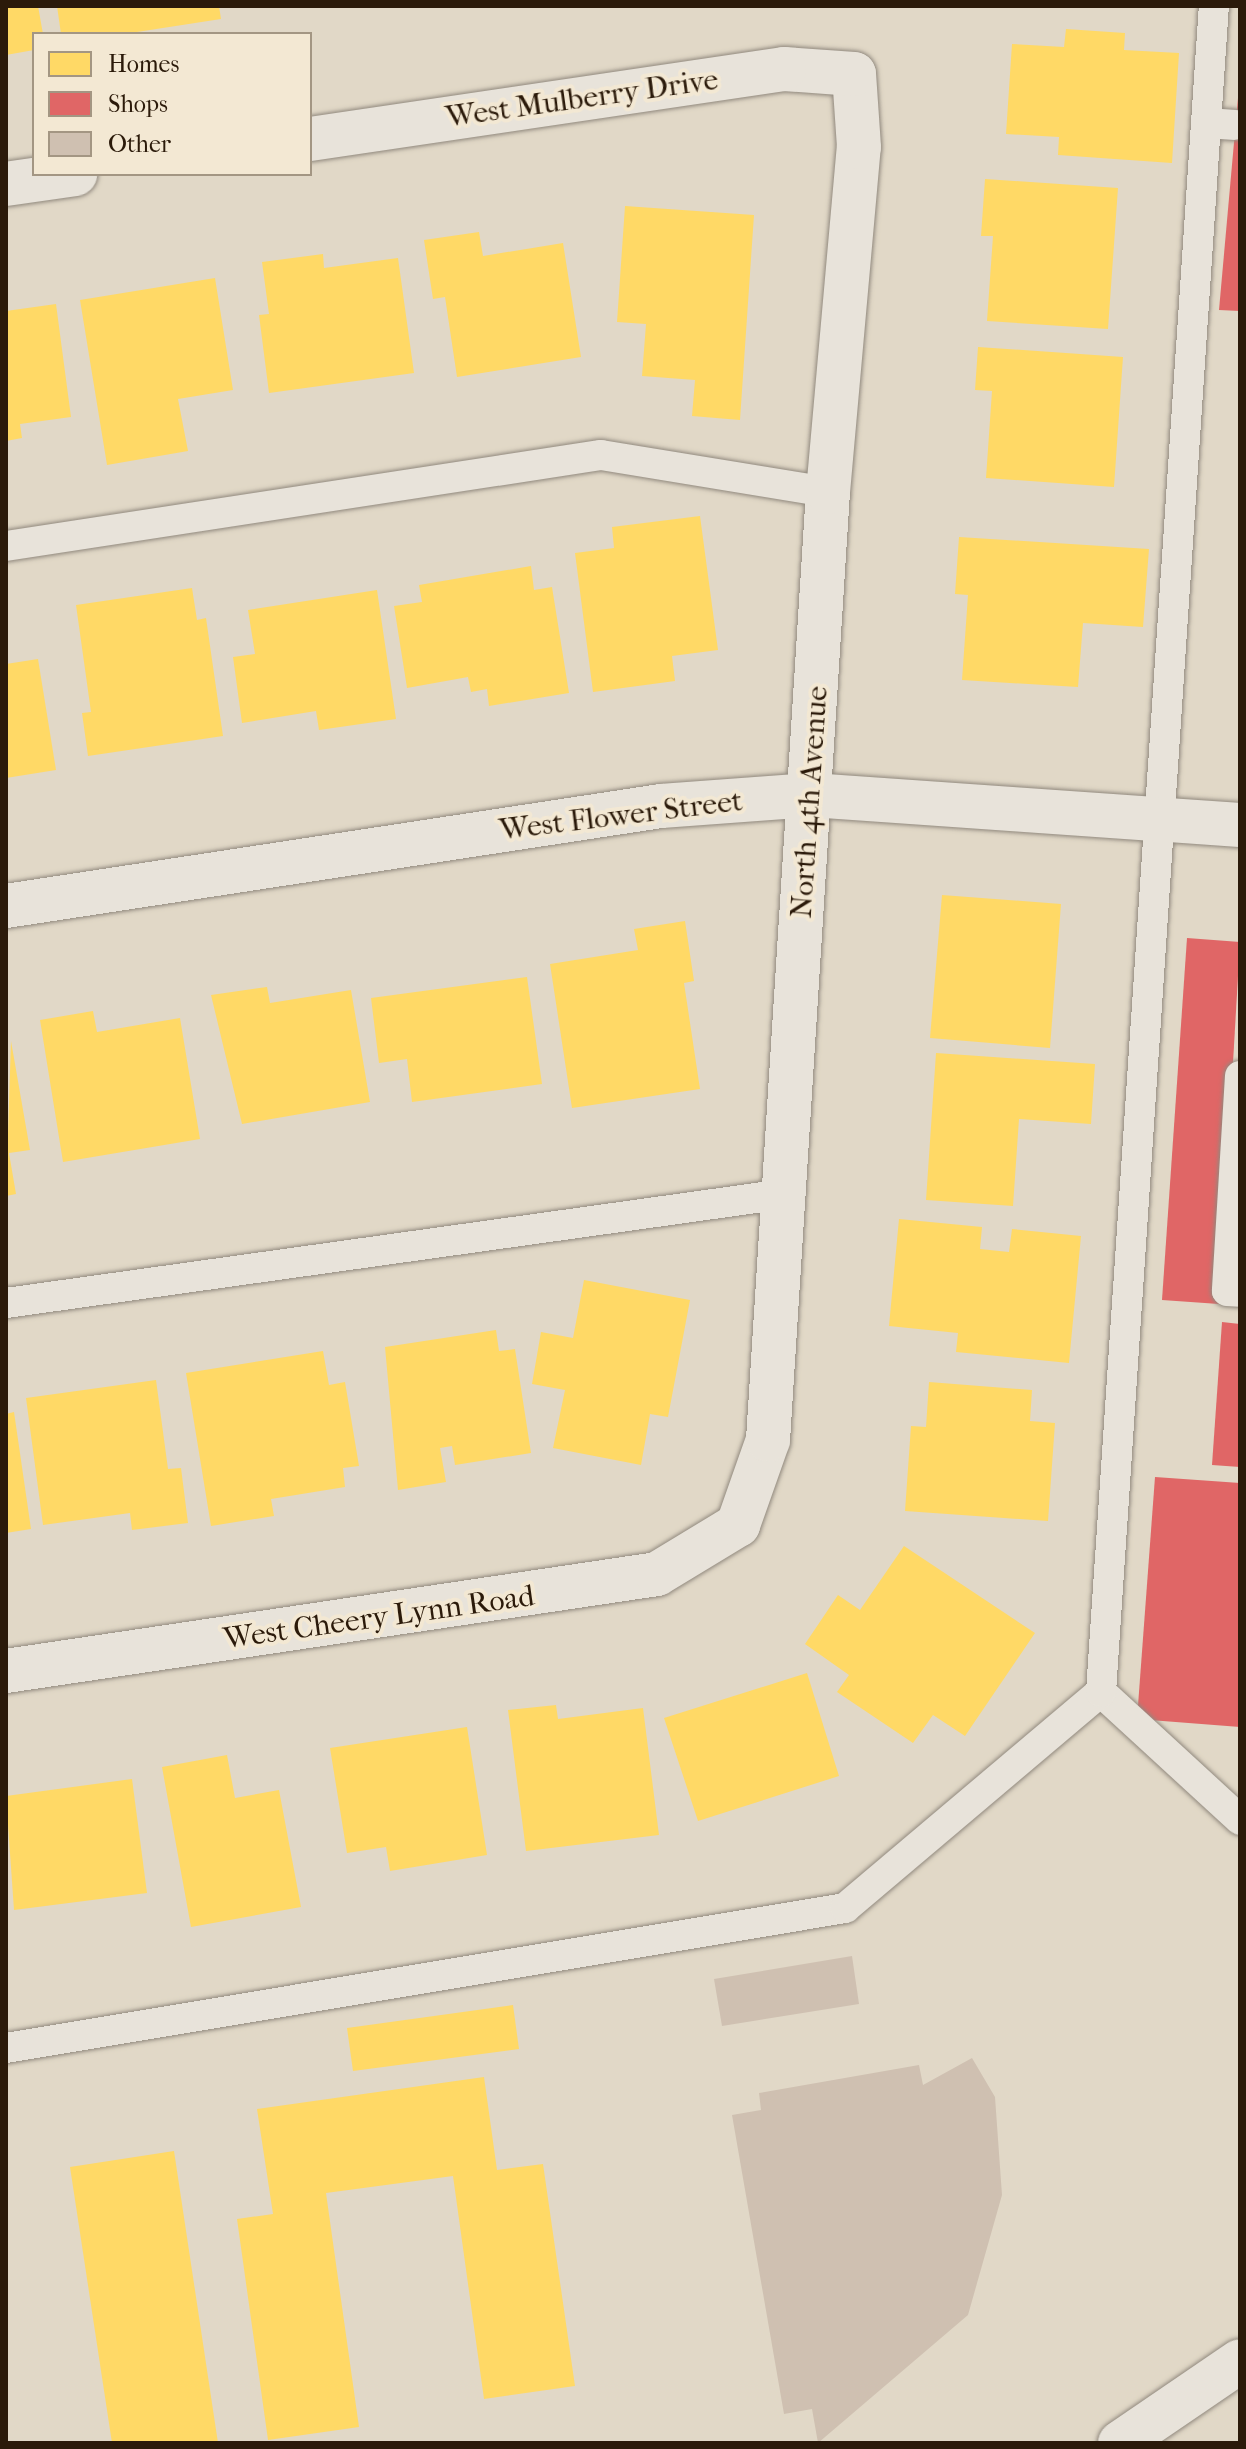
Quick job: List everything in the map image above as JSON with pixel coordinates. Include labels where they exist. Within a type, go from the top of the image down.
[{"type":"street","name":"West Mulberry Drive","points":[[312,139],[784,69],[854,74]]},
{"type":"street","name":"North 4th Avenue","points":[[738,1525],[768,1440],[828,492],[859,147],[854,74]]},
{"type":"street","points":[[6,184],[61,176]]},
{"type":"street","name":"West Flower Street","points":[[6,906],[661,806],[811,795],[1240,825]]},
{"type":"street","name":"West Cheery Lynn Road","points":[[6,1671],[657,1574],[738,1525]]},
{"type":"street","points":[[1120,2443],[1240,2361]]},
{"type":"lane","points":[[6,2048],[845,1908],[1101,1692],[1159,820],[1221,124],[1214,6]]},
{"type":"lane","points":[[6,546],[601,455],[828,492]]},
{"type":"lane","points":[[1240,1076],[1227,1291],[1240,1292]]},
{"type":"lane","points":[[6,1303],[785,1194]]},
{"type":"lane","points":[[1101,1692],[1240,1820]]},
{"type":"building: Homes","points":[[6,6],[38,6],[43,32],[32,32],[32,50],[6,55]]},
{"type":"building: Homes","points":[[57,6],[219,6],[221,19],[137,32],[61,32]]},
{"type":"building: Homes","points":[[1066,29],[1125,33],[1124,50],[1179,53],[1172,163],[1058,155],[1059,137],[1006,134],[1012,44],[1064,47]]},
{"type":"building: Homes","points":[[985,179],[1118,188],[1108,329],[987,321],[993,236],[981,236]]},
{"type":"building: Homes","points":[[625,206],[754,215],[740,420],[692,416],[695,380],[642,376],[646,324],[617,322]]},
{"type":"building: Homes","points":[[479,232],[483,256],[563,243],[581,357],[457,377],[445,297],[433,299],[424,240]]},
{"type":"building: Homes","points":[[323,254],[324,268],[398,258],[414,373],[269,393],[259,315],[269,314],[262,262]]},
{"type":"building: Homes","points":[[215,278],[233,390],[178,399],[188,451],[107,465],[80,300]]},
{"type":"building: Homes","points":[[56,304],[71,417],[20,424],[22,438],[6,441],[6,311]]},
{"type":"building: Homes","points":[[978,347],[1123,357],[1114,487],[986,478],[992,391],[975,390]]},
{"type":"building: Homes","points":[[700,516],[718,650],[672,656],[675,681],[593,692],[575,553],[614,548],[612,527]]},
{"type":"building: Homes","points":[[959,537],[1149,549],[1143,627],[1083,623],[1078,687],[962,680],[968,595],[955,594]]},
{"type":"building: Homes","points":[[531,566],[534,590],[552,587],[569,693],[489,706],[487,689],[471,692],[468,677],[407,688],[394,606],[422,602],[419,585]]},
{"type":"building: Homes","points":[[192,588],[197,620],[206,618],[223,736],[88,756],[82,713],[91,712],[76,605]]},
{"type":"building: Homes","points":[[377,590],[396,719],[319,730],[316,711],[242,723],[233,657],[255,654],[248,610]]},
{"type":"building: Homes","points":[[38,659],[56,770],[6,778],[6,664]]},
{"type":"building: Homes","points":[[942,895],[1061,904],[1050,1048],[930,1038]]},
{"type":"building: Homes","points":[[685,921],[694,981],[684,983],[700,1089],[572,1108],[550,964],[638,950],[634,929]]},
{"type":"building: Homes","points":[[527,977],[542,1084],[412,1102],[407,1059],[379,1063],[371,998]]},
{"type":"building: Homes","points":[[267,987],[270,1003],[351,990],[370,1102],[242,1124],[211,995]]},
{"type":"building: Homes","points":[[93,1011],[97,1032],[180,1018],[200,1139],[63,1162],[40,1020]]},
{"type":"building: Homes","points":[[11,1041],[30,1150],[9,1153],[16,1194],[6,1196]]},
{"type":"building: Homes","points":[[936,1053],[1095,1064],[1091,1124],[1019,1119],[1013,1206],[926,1200]]},
{"type":"building: Homes","points":[[899,1219],[982,1227],[980,1249],[1009,1252],[1012,1229],[1081,1236],[1069,1363],[956,1352],[958,1333],[889,1326]]},
{"type":"building: Homes","points":[[584,1280],[690,1300],[668,1417],[650,1414],[641,1465],[553,1448],[565,1390],[532,1384],[541,1332],[573,1338]]},
{"type":"building: Homes","points":[[496,1330],[499,1351],[515,1349],[531,1453],[455,1465],[452,1446],[440,1448],[446,1482],[398,1490],[385,1347]]},
{"type":"building: Homes","points":[[323,1351],[329,1385],[345,1382],[359,1466],[343,1468],[345,1487],[271,1499],[274,1516],[211,1526],[186,1373]]},
{"type":"building: Homes","points":[[156,1380],[168,1469],[181,1468],[188,1523],[132,1530],[130,1513],[43,1525],[26,1398]]},
{"type":"building: Homes","points":[[929,1382],[1032,1390],[1030,1421],[1055,1423],[1048,1521],[905,1511],[911,1426],[926,1427]]},
{"type":"building: Homes","points":[[14,1412],[31,1529],[6,1533],[6,1414]]},
{"type":"building: Homes","points":[[904,1546],[1035,1633],[965,1736],[933,1715],[913,1743],[837,1692],[849,1675],[805,1644],[838,1595],[860,1610]]},
{"type":"building: Homes","points":[[807,1673],[839,1776],[698,1821],[664,1718]]},
{"type":"building: Homes","points":[[556,1705],[558,1719],[643,1708],[659,1835],[526,1851],[508,1710]]},
{"type":"building: Homes","points":[[467,1727],[487,1855],[390,1871],[386,1847],[347,1853],[330,1748]]},
{"type":"building: Homes","points":[[227,1755],[235,1798],[279,1790],[301,1907],[191,1927],[162,1767]]},
{"type":"building: Homes","points":[[132,1779],[147,1893],[14,1910],[6,1796]]},
{"type":"building: Homes","points":[[513,2005],[519,2049],[353,2071],[347,2028]]},
{"type":"building: Homes","points":[[484,2077],[497,2170],[543,2164],[575,2386],[484,2399],[453,2176],[326,2193],[359,2427],[268,2440],[237,2219],[273,2214],[257,2109]]},
{"type":"building: Homes","points":[[174,2151],[218,2443],[112,2443],[70,2167]]},
{"type":"building: Shops","points":[[1240,98],[1240,311],[1219,310]]},
{"type":"building: Shops","points":[[1187,938],[1240,942],[1219,1304],[1162,1300]]},
{"type":"building: Shops","points":[[1222,1322],[1240,1324],[1240,1467],[1212,1465]]},
{"type":"building: Shops","points":[[1155,1477],[1240,1483],[1240,1727],[1137,1719]]},
{"type":"building: Other","points":[[852,1956],[859,2004],[722,2026],[714,1979]]},
{"type":"building: Other","points":[[972,2058],[995,2097],[1002,2195],[968,2315],[818,2443],[812,2409],[784,2414],[732,2115],[761,2110],[759,2093],[919,2065],[923,2085]]}]
